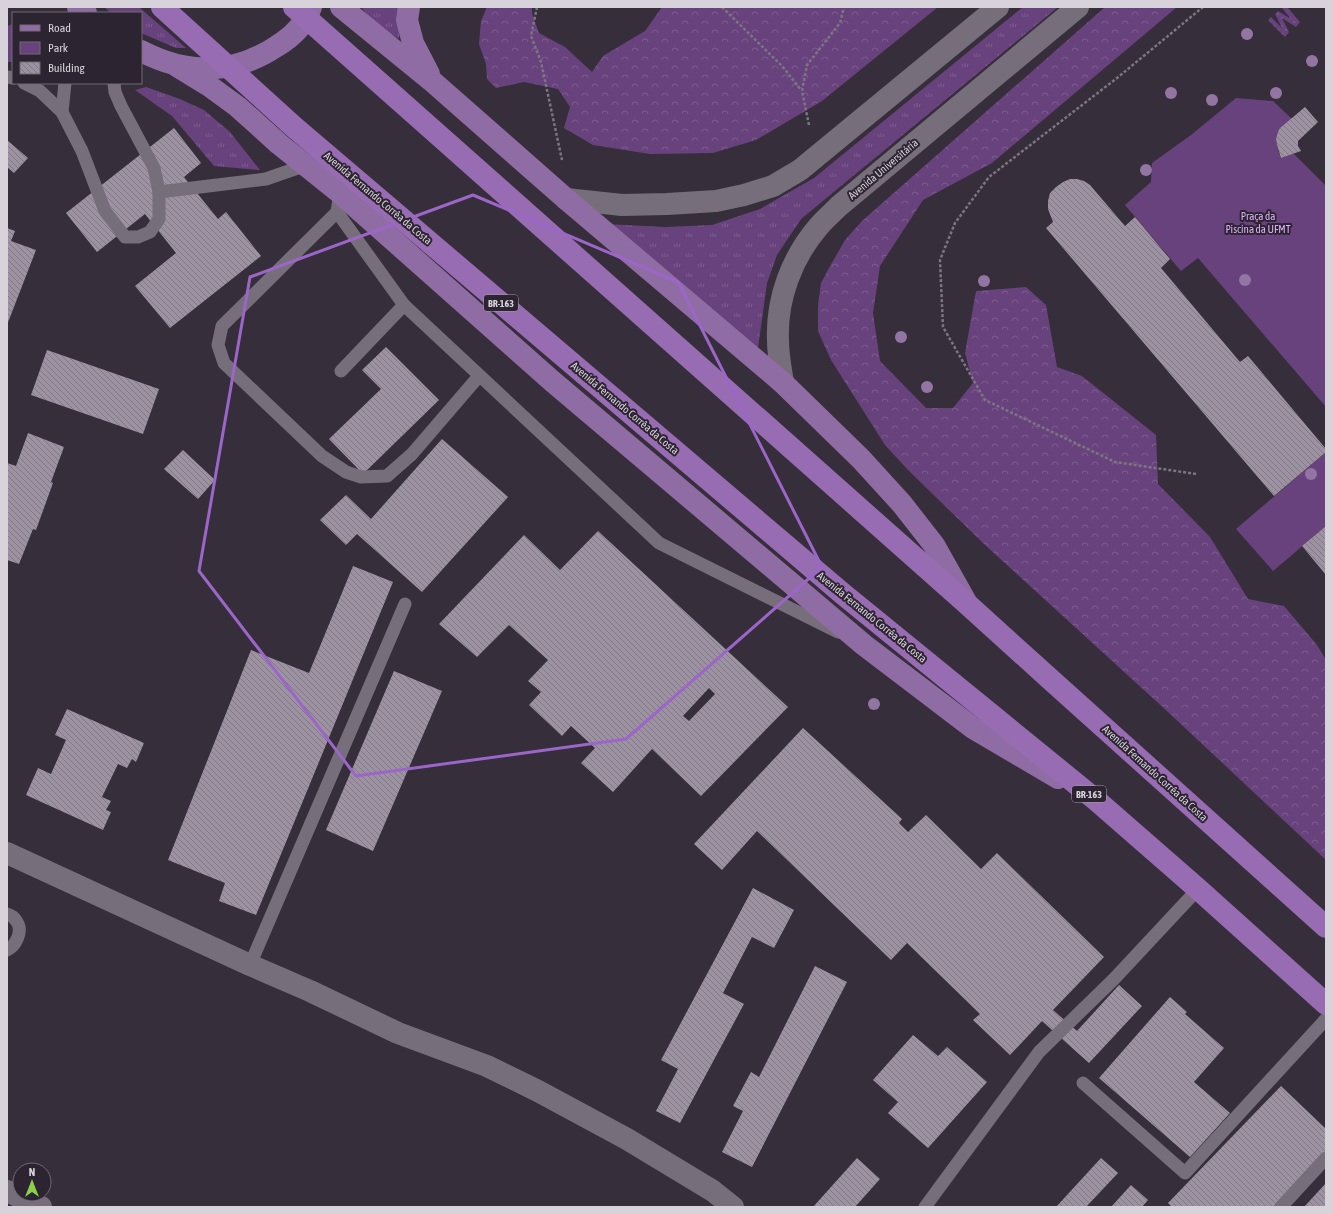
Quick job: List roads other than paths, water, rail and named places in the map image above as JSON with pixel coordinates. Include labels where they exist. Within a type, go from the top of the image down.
[{"type":"highway","name":"Avenida Fernando Corrêa da Costa","points":[[162,7],[294,127],[843,594],[1096,800],[1326,1004]]},
{"type":"highway","name":"Avenida Fernando Corrêa da Costa","points":[[294,7],[351,59],[880,525],[1326,927]]},
{"type":"main road","points":[[142,52],[158,60],[177,66],[192,68],[224,68],[240,65],[264,55],[283,42],[300,27],[311,7]]},
{"type":"main road","name":"Avenida Fernando Corrêa da Costa","points":[[341,7],[433,82],[566,199],[783,383],[861,459],[902,504],[934,546],[966,603]]},
{"type":"main road","points":[[409,7],[407,20],[413,43],[433,82]]},
{"type":"main road","name":"Avenida Fernando Corrêa da Costa","points":[[177,66],[232,102],[279,144],[306,165],[338,203],[552,381],[864,645],[973,728],[1096,800]]},
{"type":"street","points":[[566,199],[622,205],[716,201],[744,195],[773,186],[800,170],[998,7]]},
{"type":"street","name":"Avenida Universitária","points":[[783,383],[778,340],[780,303],[789,275],[803,248],[819,226],[839,206],[1078,7]]},
{"type":"street","points":[[7,853],[250,965],[310,991],[398,1033],[487,1066],[538,1091],[627,1139],[713,1191],[733,1207]]},
{"type":"street","points":[[7,1190],[41,1207]]},
{"type":"lane","points":[[26,84],[40,91],[62,112],[82,151],[105,211],[125,237],[138,237],[150,232],[159,219],[160,192],[154,168],[121,106],[115,92],[114,84]]},
{"type":"lane","points":[[62,112],[65,84]]},
{"type":"lane","points":[[160,192],[266,179],[306,165]]},
{"type":"lane","points":[[480,376],[412,454],[387,476],[361,477],[346,472],[322,456],[224,363],[218,345],[222,326],[338,203],[404,305],[659,543],[864,645]]},
{"type":"lane","points":[[341,371],[404,305]]},
{"type":"lane","points":[[250,965],[405,604]]},
{"type":"lane","points":[[925,1207],[1039,1052],[1114,979],[1198,889]]},
{"type":"lane","points":[[7,914],[12,916],[17,922],[19,928],[14,945],[7,950]]},
{"type":"lane","points":[[1083,1083],[1185,1173],[1326,1019]]},
{"type":"lane","points":[[1281,1207],[1326,1158]]},
{"type":"park label","name":"Praça da Piscina da UFMT","points":[[1258,222]]}]
